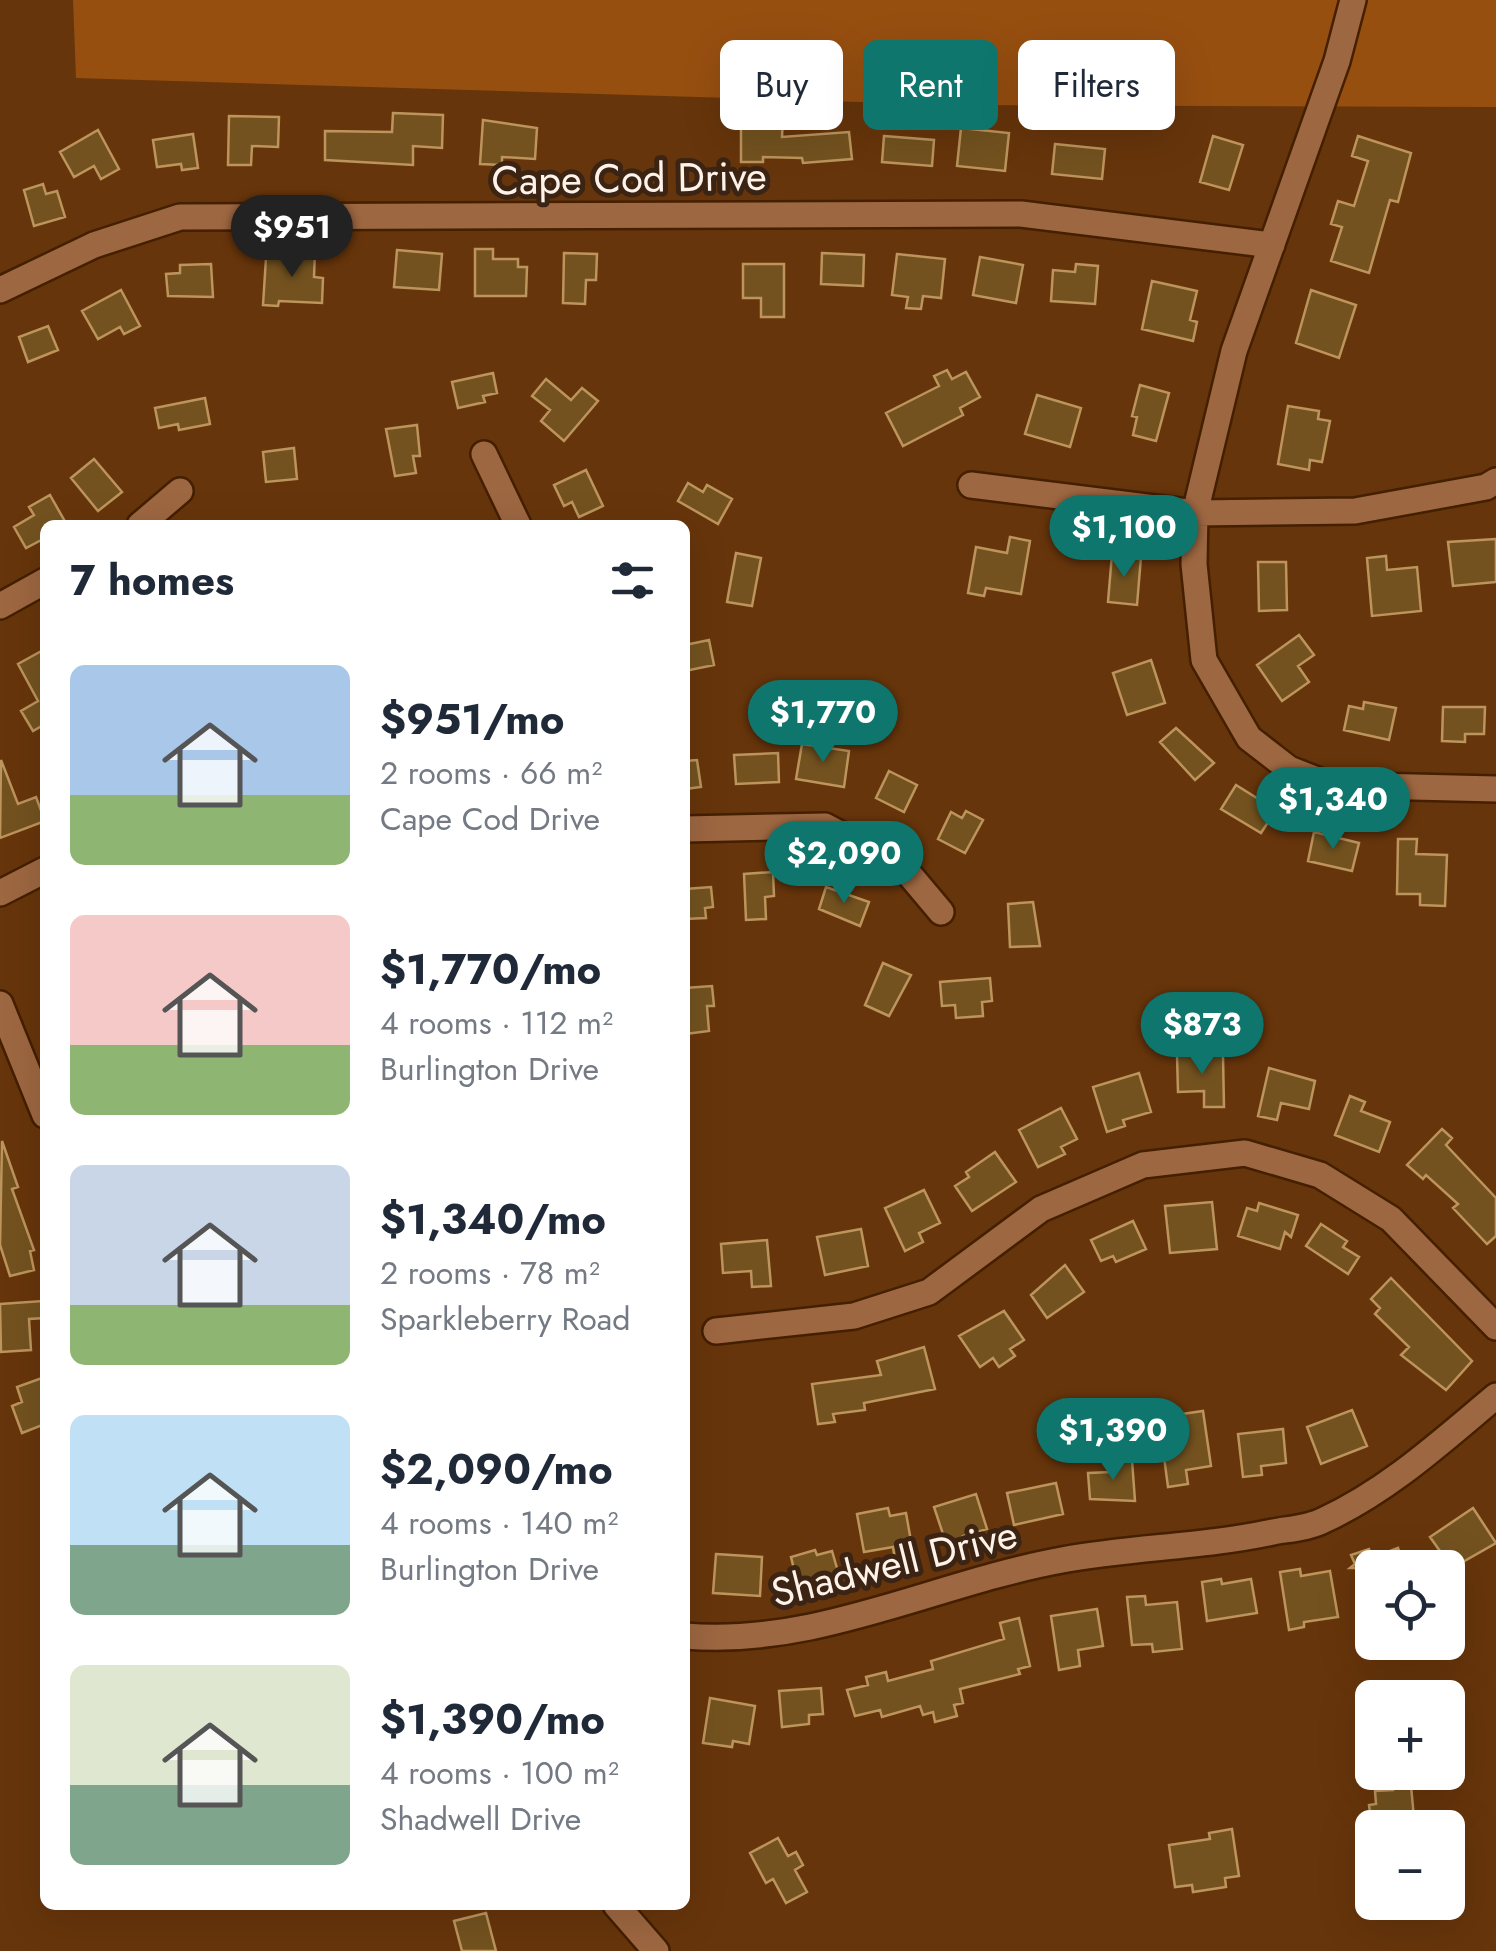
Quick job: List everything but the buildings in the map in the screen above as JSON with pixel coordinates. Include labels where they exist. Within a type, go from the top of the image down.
[{"type":"street","points":[[1353,0],[1337,60],[1234,351],[1195,513],[1194,564],[1204,660],[1249,738],[1289,768],[1330,786],[1496,789]]},
{"type":"street","name":"Cape Cod Drive","points":[[0,290],[94,245],[180,218],[1020,214],[1272,245]]},
{"type":"street","points":[[484,454],[516,520]]},
{"type":"street","points":[[970,485],[1195,513],[1355,511],[1486,487],[1496,481]]},
{"type":"street","points":[[146,520],[180,491]]},
{"type":"street","points":[[0,606],[40,584]]},
{"type":"street","points":[[690,829],[825,826],[904,868],[941,912]]},
{"type":"street","points":[[0,892],[40,872]]},
{"type":"street","points":[[0,1004],[40,1103]]},
{"type":"street","points":[[716,1331],[854,1316],[929,1292],[1041,1209],[1143,1165],[1245,1153],[1320,1175],[1391,1220],[1496,1327]]},
{"type":"street","name":"Shadwell Drive","points":[[690,1636],[731,1640],[783,1633],[869,1616],[971,1580],[1062,1560],[1228,1542],[1322,1522],[1404,1472],[1496,1396]]},
{"type":"street","points":[[620,1910],[656,1951]]},
{"type":"shaded area","points":[[73,0],[1496,0],[1496,107],[1175,106],[1175,40],[1018,40],[1018,105],[998,105],[998,40],[863,40],[863,102],[843,102],[843,40],[720,40],[720,98],[76,78]]}]
